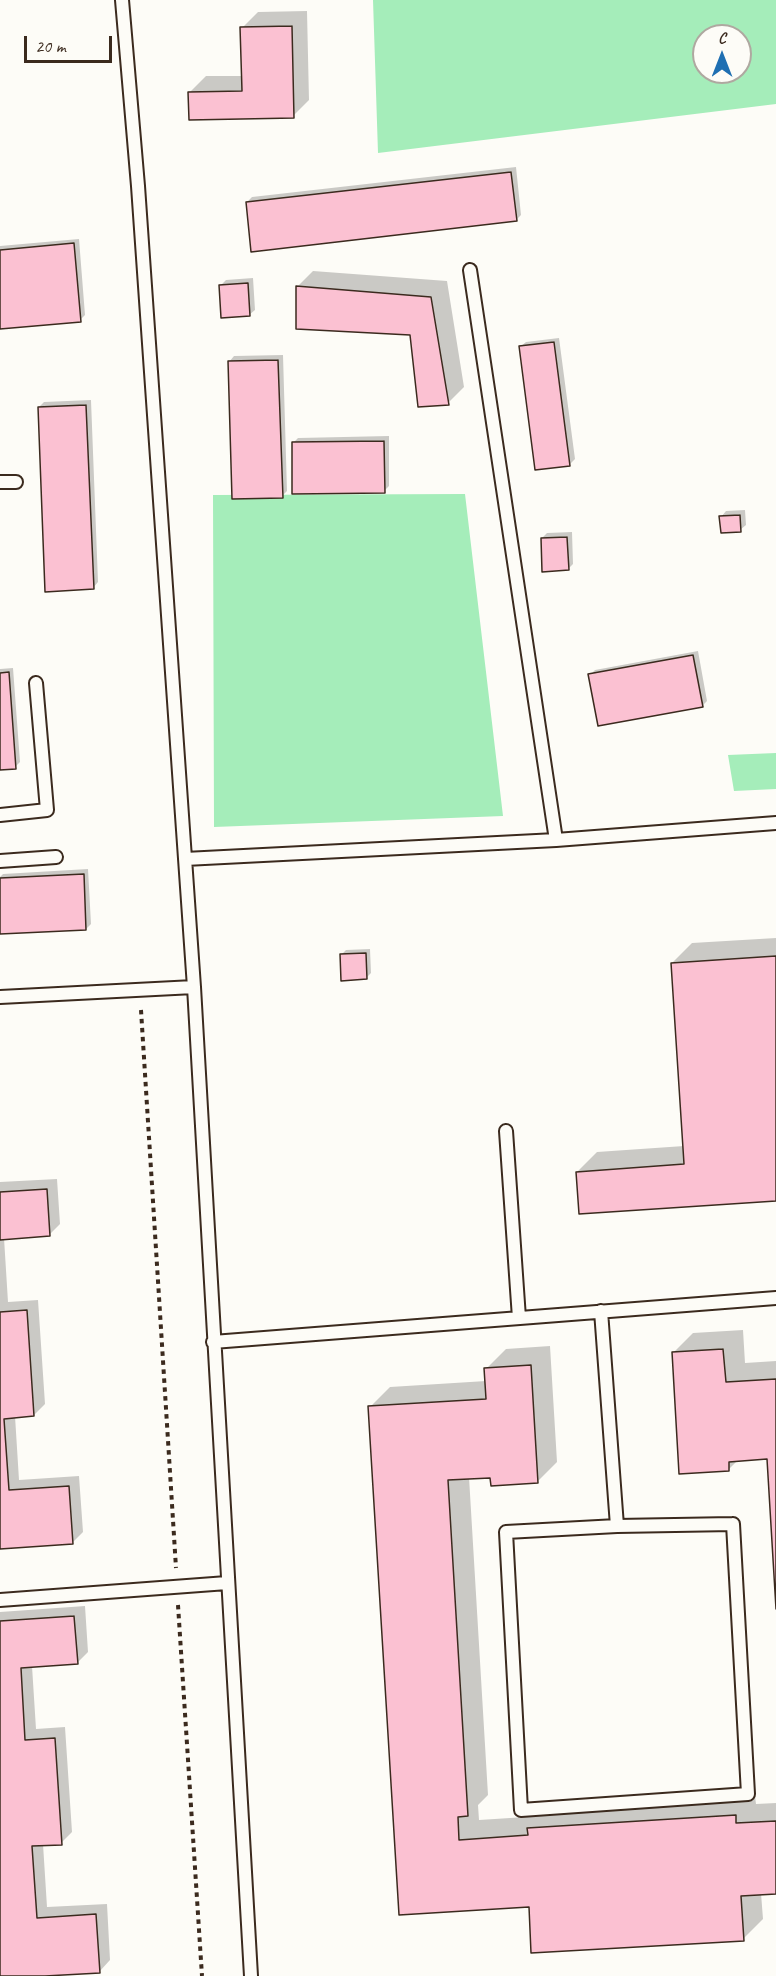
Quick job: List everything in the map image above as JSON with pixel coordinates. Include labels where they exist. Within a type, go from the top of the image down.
[{"type":"lane","points":[[122,0],[139,198],[194,987],[251,1976]]},
{"type":"lane","points":[[470,270],[556,840]]},
{"type":"lane","points":[[0,482],[16,482]]},
{"type":"lane","points":[[0,815],[47,810],[36,683]]},
{"type":"lane","points":[[185,859],[556,840],[776,823]]},
{"type":"lane","points":[[0,861],[56,857]]},
{"type":"lane","points":[[0,997],[194,987]]},
{"type":"lane","points":[[506,1131],[519,1318]]},
{"type":"lane","points":[[213,1342],[776,1298]]},
{"type":"lane","points":[[601,1311],[617,1526]]},
{"type":"lane","points":[[734,1524],[748,1794],[521,1810],[506,1532],[617,1526],[734,1524]]},
{"type":"lane","points":[[0,1600],[227,1583]]},
{"type":"path","points":[[140,988],[201,1976]]},
{"type":"green space","points":[[373,0],[776,0],[776,104],[378,153]]},
{"type":"green space","points":[[465,494],[503,816],[214,827],[213,495]]},
{"type":"green space","points":[[776,753],[776,789],[734,791],[728,755]]},
{"type":"building","points":[[292,26],[294,118],[189,120],[188,92],[242,91],[240,27]]},
{"type":"building","points":[[511,172],[517,221],[251,252],[246,202]]},
{"type":"building","points":[[74,243],[81,322],[0,329],[0,250]]},
{"type":"building","points":[[248,283],[250,316],[221,318],[219,285]]},
{"type":"building","points":[[296,286],[431,297],[449,405],[418,407],[410,335],[296,329]]},
{"type":"building","points":[[554,342],[570,466],[535,470],[519,346]]},
{"type":"building","points":[[278,360],[283,498],[232,499],[228,361]]},
{"type":"building","points":[[86,405],[94,589],[45,592],[38,407]]},
{"type":"building","points":[[384,441],[385,493],[292,494],[292,442]]},
{"type":"building","points":[[740,515],[741,532],[721,533],[719,516]]},
{"type":"building","points":[[567,537],[569,570],[542,572],[541,538]]},
{"type":"building","points":[[693,655],[703,707],[598,726],[588,674]]},
{"type":"building","points":[[9,672],[16,769],[0,770],[0,673]]},
{"type":"building","points":[[84,874],[86,930],[0,934],[0,878]]},
{"type":"building","points":[[366,953],[367,979],[341,981],[340,954]]},
{"type":"building","points":[[776,956],[776,1201],[579,1214],[576,1172],[684,1164],[671,963]]},
{"type":"building","points":[[47,1189],[50,1236],[0,1240],[0,1192]]},
{"type":"building","points":[[27,1310],[34,1416],[4,1419],[9,1490],[69,1486],[73,1544],[0,1549],[0,1312]]},
{"type":"building","points":[[723,1349],[726,1382],[776,1379],[776,1609],[767,1459],[729,1462],[729,1471],[679,1474],[672,1352]]},
{"type":"building","points":[[531,1365],[538,1483],[491,1486],[490,1478],[448,1480],[468,1816],[458,1817],[459,1840],[528,1835],[527,1828],[736,1815],[736,1823],[776,1821],[776,1894],[741,1896],[744,1941],[531,1953],[529,1907],[399,1915],[368,1406],[486,1399],[484,1368]]},
{"type":"building","points":[[74,1616],[78,1664],[21,1668],[25,1740],[55,1738],[62,1845],[32,1846],[37,1918],[96,1914],[100,1973],[0,1976],[0,1621]]}]
